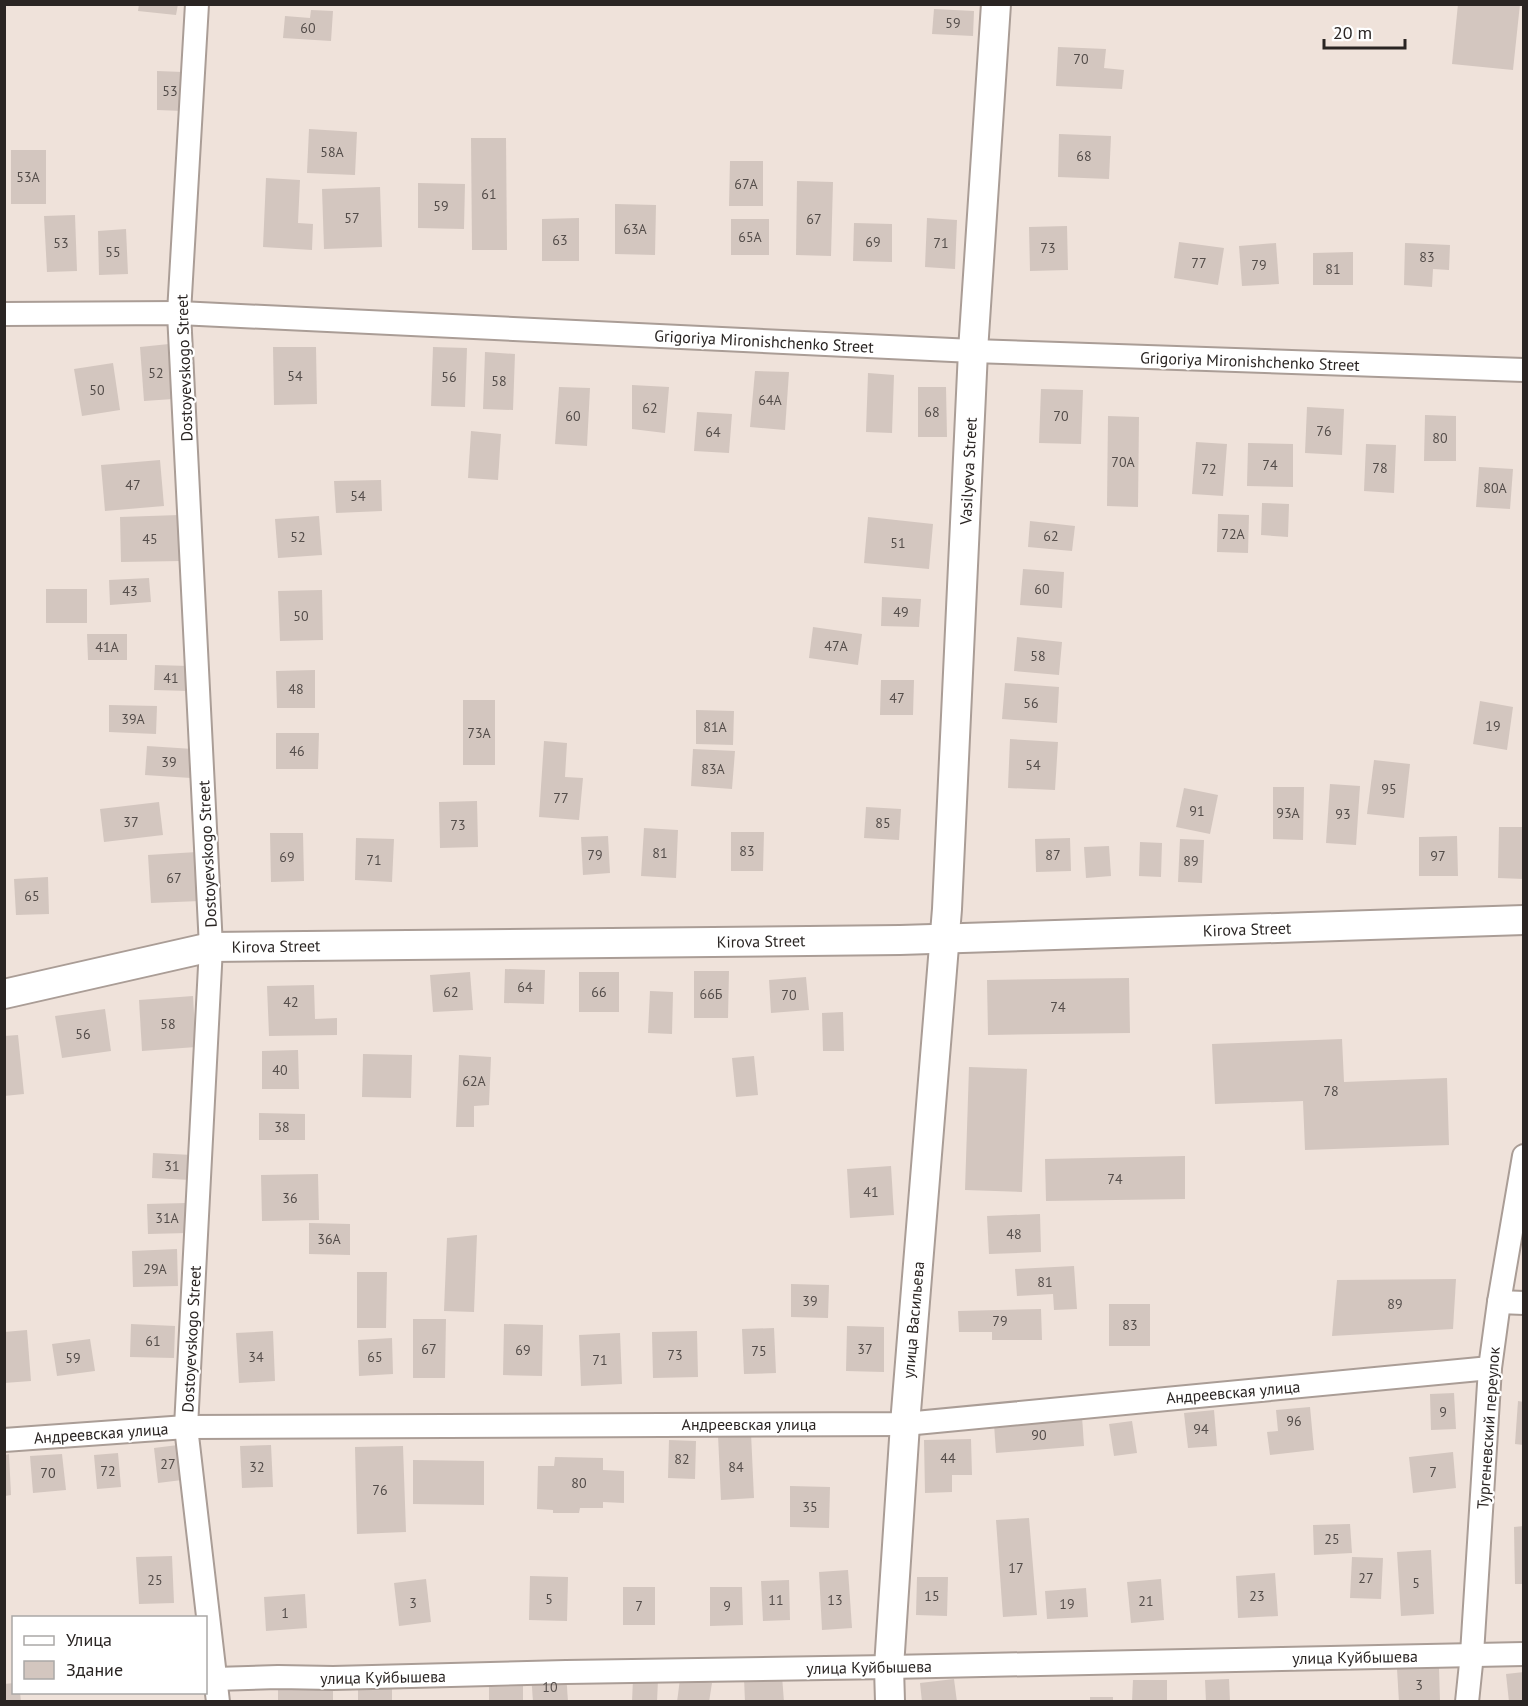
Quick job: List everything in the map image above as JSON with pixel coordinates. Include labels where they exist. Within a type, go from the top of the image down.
[{"type":"street","name":"Dostoyevskogo Street","points":[[197,4],[179,313],[211,946],[186,1427],[216,1690]]},
{"type":"street","name":"Vasilyeva Street","points":[[944,938],[973,351],[996,4]]},
{"type":"street","name":"Grigoriya Mironishchenko Street","points":[[4,314],[179,313],[973,351],[1524,370]]},
{"type":"street","name":"Kirova Street","points":[[4,994],[211,946],[944,938],[1524,920]]},
{"type":"street","name":"улица Васильева","points":[[890,1701],[889,1667],[905,1424],[944,938]]},
{"type":"street","name":"Тургеневский переулок","points":[[1467,1701],[1491,1368],[1499,1302],[1524,1156]]},
{"type":"street","points":[[1499,1302],[1524,1303]]},
{"type":"street","name":"Андреевская улица","points":[[4,1440],[186,1427],[905,1424],[1491,1368]]},
{"type":"street","name":"улица Куйбышева","points":[[216,1690],[278,1677],[333,1678],[1524,1653]]},
{"type":"building","points":[[139,4],[178,4],[176,15],[138,11]]},
{"type":"building","points":[[1458,4],[1520,4],[1513,70],[1452,64]]},
{"type":"building","points":[[934,9],[974,11],[973,36],[932,34]]},
{"type":"building","points":[[311,10],[333,11],[331,41],[283,38],[285,16],[310,18]]},
{"type":"building","points":[[1058,47],[1106,49],[1104,68],[1124,70],[1122,89],[1056,86]]},
{"type":"building","points":[[157,71],[183,72],[183,111],[157,110]]},
{"type":"building","points":[[309,129],[357,132],[355,175],[307,173]]},
{"type":"building","points":[[1059,134],[1111,136],[1109,179],[1058,177]]},
{"type":"building","points":[[471,138],[506,138],[507,250],[472,250]]},
{"type":"building","points":[[11,150],[46,150],[46,204],[11,204]]},
{"type":"building","points":[[730,161],[763,161],[763,206],[729,206]]},
{"type":"building","points":[[266,178],[300,180],[298,223],[313,224],[312,250],[263,247]]},
{"type":"building","points":[[797,181],[833,182],[831,256],[796,255]]},
{"type":"building","points":[[418,183],[465,184],[464,229],[418,228]]},
{"type":"building","points":[[380,187],[382,247],[324,249],[322,189]]},
{"type":"building","points":[[615,204],[656,205],[655,255],[615,254]]},
{"type":"building","points":[[75,215],[77,271],[47,272],[44,216]]},
{"type":"building","points":[[579,218],[579,261],[542,261],[542,219]]},
{"type":"building","points":[[927,218],[957,220],[955,269],[925,267]]},
{"type":"building","points":[[731,219],[769,219],[769,255],[731,255]]},
{"type":"building","points":[[854,223],[892,224],[892,262],[853,261]]},
{"type":"building","points":[[1067,226],[1068,270],[1030,271],[1029,227]]},
{"type":"building","points":[[126,229],[128,274],[99,275],[98,231]]},
{"type":"building","points":[[1179,242],[1224,248],[1218,285],[1174,278]]},
{"type":"building","points":[[1276,243],[1279,284],[1242,286],[1239,246]]},
{"type":"building","points":[[1405,243],[1450,245],[1449,270],[1433,269],[1432,287],[1404,285]]},
{"type":"building","points":[[1353,252],[1353,285],[1313,285],[1313,253]]},
{"type":"building","points":[[169,344],[173,399],[144,401],[140,347]]},
{"type":"building","points":[[273,347],[316,347],[317,404],[274,405]]},
{"type":"building","points":[[433,347],[467,348],[465,407],[431,406]]},
{"type":"building","points":[[485,352],[515,354],[513,410],[483,409]]},
{"type":"building","points":[[113,363],[120,410],[82,416],[74,369]]},
{"type":"building","points":[[755,371],[789,372],[785,430],[750,427]]},
{"type":"building","points":[[868,373],[894,375],[892,433],[866,432]]},
{"type":"building","points":[[632,385],[669,387],[665,433],[632,429]]},
{"type":"building","points":[[559,387],[590,388],[587,446],[555,444]]},
{"type":"building","points":[[918,387],[946,387],[947,437],[918,437]]},
{"type":"building","points":[[1041,389],[1083,390],[1081,444],[1039,443]]},
{"type":"building","points":[[1307,407],[1344,409],[1342,455],[1305,453]]},
{"type":"building","points":[[697,412],[732,414],[729,453],[694,451]]},
{"type":"building","points":[[1425,415],[1456,416],[1456,461],[1424,461]]},
{"type":"building","points":[[1108,416],[1139,417],[1138,507],[1107,506]]},
{"type":"building","points":[[471,431],[501,434],[498,480],[468,478]]},
{"type":"building","points":[[1196,442],[1227,444],[1223,496],[1192,494]]},
{"type":"building","points":[[1248,443],[1293,444],[1293,487],[1247,486]]},
{"type":"building","points":[[1366,444],[1396,445],[1394,493],[1364,491]]},
{"type":"building","points":[[160,460],[164,506],[105,511],[101,465]]},
{"type":"building","points":[[1479,467],[1513,469],[1510,509],[1476,507]]},
{"type":"building","points":[[381,480],[382,511],[336,513],[334,481]]},
{"type":"building","points":[[1262,503],[1289,504],[1288,537],[1261,535]]},
{"type":"building","points":[[1218,514],[1249,515],[1248,553],[1217,552]]},
{"type":"building","points":[[179,515],[181,561],[121,562],[120,517]]},
{"type":"building","points":[[319,516],[322,555],[278,558],[275,519]]},
{"type":"building","points":[[868,517],[933,524],[929,569],[864,563]]},
{"type":"building","points":[[1030,521],[1075,526],[1072,551],[1028,547]]},
{"type":"building","points":[[1023,569],[1064,572],[1062,608],[1020,605]]},
{"type":"building","points":[[149,578],[151,602],[110,605],[109,580]]},
{"type":"building","points":[[46,589],[87,589],[87,623],[46,623]]},
{"type":"building","points":[[322,590],[323,640],[280,641],[278,591]]},
{"type":"building","points":[[882,597],[921,599],[919,627],[881,626]]},
{"type":"building","points":[[813,627],[862,634],[858,665],[809,658]]},
{"type":"building","points":[[87,634],[127,634],[127,660],[88,660]]},
{"type":"building","points":[[1017,637],[1062,642],[1059,675],[1014,671]]},
{"type":"building","points":[[155,665],[189,666],[188,691],[154,690]]},
{"type":"building","points":[[315,670],[315,708],[277,708],[276,671]]},
{"type":"building","points":[[881,680],[914,680],[913,715],[880,715]]},
{"type":"building","points":[[1005,683],[1059,687],[1057,723],[1002,719]]},
{"type":"building","points":[[463,700],[495,700],[495,765],[463,765]]},
{"type":"building","points":[[1480,701],[1513,707],[1507,750],[1473,744]]},
{"type":"building","points":[[109,705],[157,706],[156,734],[109,732]]},
{"type":"building","points":[[696,710],[734,711],[733,745],[696,744]]},
{"type":"building","points":[[276,733],[319,733],[318,769],[276,769]]},
{"type":"building","points":[[1010,739],[1058,742],[1055,790],[1008,788]]},
{"type":"building","points":[[544,741],[567,743],[565,777],[583,778],[579,820],[539,817]]},
{"type":"building","points":[[147,746],[193,749],[191,778],[145,775]]},
{"type":"building","points":[[693,749],[735,751],[732,789],[691,786]]},
{"type":"building","points":[[1374,760],[1410,764],[1404,818],[1367,814]]},
{"type":"building","points":[[1330,784],[1360,786],[1356,845],[1326,843]]},
{"type":"building","points":[[1273,787],[1304,787],[1303,840],[1273,839]]},
{"type":"building","points":[[1184,788],[1218,795],[1210,834],[1176,827]]},
{"type":"building","points":[[477,801],[478,847],[440,848],[439,802]]},
{"type":"building","points":[[159,802],[163,835],[104,842],[100,809]]},
{"type":"building","points":[[866,807],[901,809],[899,840],[864,838]]},
{"type":"building","points":[[1499,827],[1524,827],[1524,879],[1498,878]]},
{"type":"building","points":[[644,828],[678,830],[676,878],[641,876]]},
{"type":"building","points":[[731,832],[764,832],[763,871],[731,871]]},
{"type":"building","points":[[270,833],[303,833],[304,881],[271,882]]},
{"type":"building","points":[[608,836],[610,873],[583,875],[581,837]]},
{"type":"building","points":[[1457,836],[1458,876],[1419,876],[1419,837]]},
{"type":"building","points":[[356,838],[394,839],[392,882],[355,880]]},
{"type":"building","points":[[1070,838],[1071,871],[1036,872],[1035,839]]},
{"type":"building","points":[[1180,839],[1204,840],[1202,883],[1178,882]]},
{"type":"building","points":[[1140,842],[1162,843],[1161,877],[1139,876]]},
{"type":"building","points":[[1109,846],[1111,876],[1086,878],[1084,847]]},
{"type":"building","points":[[197,852],[200,901],[151,903],[148,855]]},
{"type":"building","points":[[48,877],[49,914],[16,915],[14,879]]},
{"type":"building","points":[[505,969],[545,970],[544,1004],[504,1003]]},
{"type":"building","points":[[694,971],[729,971],[728,1018],[694,1018]]},
{"type":"building","points":[[470,972],[473,1010],[433,1012],[430,975]]},
{"type":"building","points":[[579,972],[619,972],[619,1012],[579,1012]]},
{"type":"building","points":[[806,977],[809,1010],[771,1013],[769,980]]},
{"type":"building","points":[[1129,978],[1130,1033],[988,1035],[987,980]]},
{"type":"building","points":[[314,985],[315,1019],[337,1018],[337,1035],[269,1036],[267,986]]},
{"type":"building","points":[[650,991],[673,992],[672,1034],[648,1033]]},
{"type":"building","points":[[193,996],[196,1047],[142,1051],[139,1000]]},
{"type":"building","points":[[105,1009],[111,1051],[62,1058],[55,1016]]},
{"type":"building","points":[[843,1012],[844,1051],[823,1051],[822,1013]]},
{"type":"building","points":[[18,1035],[24,1094],[4,1096],[4,1036]]},
{"type":"building","points":[[1342,1039],[1344,1082],[1447,1078],[1449,1145],[1305,1150],[1303,1101],[1215,1104],[1212,1044]]},
{"type":"building","points":[[298,1050],[299,1089],[262,1089],[262,1051]]},
{"type":"building","points":[[363,1054],[412,1055],[411,1098],[362,1097]]},
{"type":"building","points":[[459,1055],[491,1057],[489,1105],[474,1106],[474,1127],[456,1127]]},
{"type":"building","points":[[754,1056],[758,1095],[736,1097],[732,1058]]},
{"type":"building","points":[[969,1067],[1027,1069],[1022,1192],[965,1190]]},
{"type":"building","points":[[259,1113],[305,1114],[305,1140],[259,1140]]},
{"type":"building","points":[[153,1153],[192,1155],[191,1180],[152,1178]]},
{"type":"building","points":[[1185,1156],[1185,1199],[1046,1201],[1045,1159]]},
{"type":"building","points":[[891,1166],[894,1215],[850,1218],[847,1169]]},
{"type":"building","points":[[318,1174],[319,1220],[262,1221],[261,1175]]},
{"type":"building","points":[[187,1203],[188,1233],[148,1234],[147,1204]]},
{"type":"building","points":[[1040,1214],[1041,1252],[989,1254],[987,1216]]},
{"type":"building","points":[[309,1223],[350,1224],[350,1255],[309,1254]]},
{"type":"building","points":[[477,1235],[474,1312],[444,1311],[447,1238]]},
{"type":"building","points":[[177,1249],[178,1286],[133,1287],[132,1251]]},
{"type":"building","points":[[1074,1266],[1077,1309],[1054,1310],[1053,1294],[1017,1296],[1015,1269]]},
{"type":"building","points":[[357,1272],[387,1272],[386,1328],[357,1328]]},
{"type":"building","points":[[1456,1279],[1453,1329],[1332,1336],[1337,1280]]},
{"type":"building","points":[[791,1284],[829,1285],[828,1318],[791,1317]]},
{"type":"building","points":[[1109,1304],[1150,1304],[1150,1346],[1109,1346]]},
{"type":"building","points":[[1041,1309],[1042,1340],[992,1340],[992,1332],[959,1332],[958,1311]]},
{"type":"building","points":[[413,1319],[446,1319],[445,1378],[413,1378]]},
{"type":"building","points":[[131,1324],[175,1326],[174,1358],[130,1357]]},
{"type":"building","points":[[504,1324],[543,1325],[542,1376],[503,1375]]},
{"type":"building","points":[[847,1326],[884,1327],[884,1372],[846,1371]]},
{"type":"building","points":[[774,1328],[776,1373],[744,1374],[742,1329]]},
{"type":"building","points":[[27,1330],[31,1381],[4,1383],[4,1332]]},
{"type":"building","points":[[273,1331],[275,1381],[239,1383],[236,1333]]},
{"type":"building","points":[[697,1331],[698,1377],[653,1378],[652,1332]]},
{"type":"building","points":[[620,1333],[622,1384],[581,1386],[579,1335]]},
{"type":"building","points":[[392,1338],[393,1374],[359,1376],[358,1340]]},
{"type":"building","points":[[90,1339],[95,1371],[57,1376],[52,1344]]},
{"type":"building","points":[[1454,1393],[1456,1429],[1431,1430],[1430,1394]]},
{"type":"building","points":[[1518,1401],[1524,1402],[1524,1445],[1515,1444]]},
{"type":"building","points":[[1310,1407],[1314,1450],[1270,1455],[1267,1432],[1278,1431],[1276,1410]]},
{"type":"building","points":[[1214,1410],[1217,1446],[1188,1448],[1184,1413]]},
{"type":"building","points":[[1082,1416],[1084,1446],[996,1453],[994,1424]]},
{"type":"building","points":[[1132,1421],[1137,1453],[1114,1456],[1109,1424]]},
{"type":"building","points":[[751,1433],[754,1498],[721,1500],[718,1435]]},
{"type":"building","points":[[971,1439],[972,1475],[952,1475],[952,1492],[925,1493],[924,1440]]},
{"type":"building","points":[[669,1440],[696,1441],[695,1479],[668,1478]]},
{"type":"building","points":[[178,1445],[182,1480],[158,1483],[154,1448]]},
{"type":"building","points":[[271,1445],[273,1487],[242,1488],[240,1446]]},
{"type":"building","points":[[403,1446],[406,1532],[357,1534],[355,1447]]},
{"type":"building","points":[[1453,1452],[1456,1488],[1413,1493],[1409,1457]]},
{"type":"building","points":[[118,1453],[121,1487],[97,1489],[94,1455]]},
{"type":"building","points":[[9,1454],[11,1495],[5,1496],[5,1455]]},
{"type":"building","points":[[62,1454],[66,1490],[33,1493],[30,1456]]},
{"type":"building","points":[[555,1457],[603,1458],[603,1470],[624,1471],[624,1503],[603,1502],[603,1508],[580,1508],[579,1513],[553,1513],[553,1510],[537,1509],[538,1466],[554,1466]]},
{"type":"building","points":[[413,1460],[484,1461],[484,1505],[413,1504]]},
{"type":"building","points":[[790,1486],[830,1487],[829,1528],[790,1527]]},
{"type":"building","points":[[1029,1518],[1037,1615],[1003,1617],[996,1520]]},
{"type":"building","points":[[1350,1524],[1352,1553],[1314,1555],[1313,1525]]},
{"type":"building","points":[[1524,1526],[1524,1584],[1515,1584],[1514,1527]]},
{"type":"building","points":[[1431,1550],[1434,1614],[1401,1616],[1397,1552]]},
{"type":"building","points":[[172,1556],[174,1603],[139,1604],[136,1557]]},
{"type":"building","points":[[1352,1557],[1383,1558],[1381,1599],[1350,1598]]},
{"type":"building","points":[[848,1570],[852,1628],[822,1630],[819,1572]]},
{"type":"building","points":[[1275,1573],[1278,1616],[1238,1618],[1236,1576]]},
{"type":"building","points":[[530,1576],[568,1577],[567,1621],[529,1620]]},
{"type":"building","points":[[917,1577],[948,1577],[947,1616],[916,1615]]},
{"type":"building","points":[[426,1579],[431,1622],[399,1626],[394,1583]]},
{"type":"building","points":[[1161,1579],[1164,1620],[1131,1623],[1127,1582]]},
{"type":"building","points":[[789,1580],[790,1620],[763,1621],[761,1581]]},
{"type":"building","points":[[623,1587],[655,1587],[655,1625],[623,1625]]},
{"type":"building","points":[[710,1587],[742,1587],[743,1625],[710,1626]]},
{"type":"building","points":[[1086,1588],[1088,1617],[1047,1619],[1045,1591]]},
{"type":"building","points":[[305,1594],[307,1628],[266,1631],[264,1597]]},
{"type":"building","points":[[1439,1668],[1440,1702],[1399,1702],[1397,1669]]},
{"type":"building","points":[[566,1672],[568,1702],[533,1702],[531,1673]]},
{"type":"building","points":[[1524,1672],[1524,1702],[1509,1702],[1506,1674]]},
{"type":"building","points":[[782,1676],[784,1702],[745,1702],[744,1678]]},
{"type":"building","points":[[278,1677],[333,1678],[333,1702],[278,1702]]},
{"type":"building","points":[[633,1679],[658,1680],[657,1702],[632,1702]]},
{"type":"building","points":[[680,1679],[712,1683],[709,1702],[677,1702]]},
{"type":"building","points":[[954,1679],[957,1702],[922,1702],[920,1683]]},
{"type":"building","points":[[1229,1679],[1230,1702],[1206,1702],[1205,1680]]},
{"type":"building","points":[[1133,1680],[1167,1680],[1167,1702],[1132,1702]]},
{"type":"building","points":[[12,1683],[12,1694],[20,1694],[21,1702],[4,1702],[4,1684]]},
{"type":"building","points":[[358,1683],[392,1684],[392,1702],[358,1702]]},
{"type":"building","points":[[523,1686],[523,1702],[489,1702],[489,1687]]},
{"type":"building","points":[[1090,1697],[1113,1697],[1113,1702],[1090,1702]]}]
